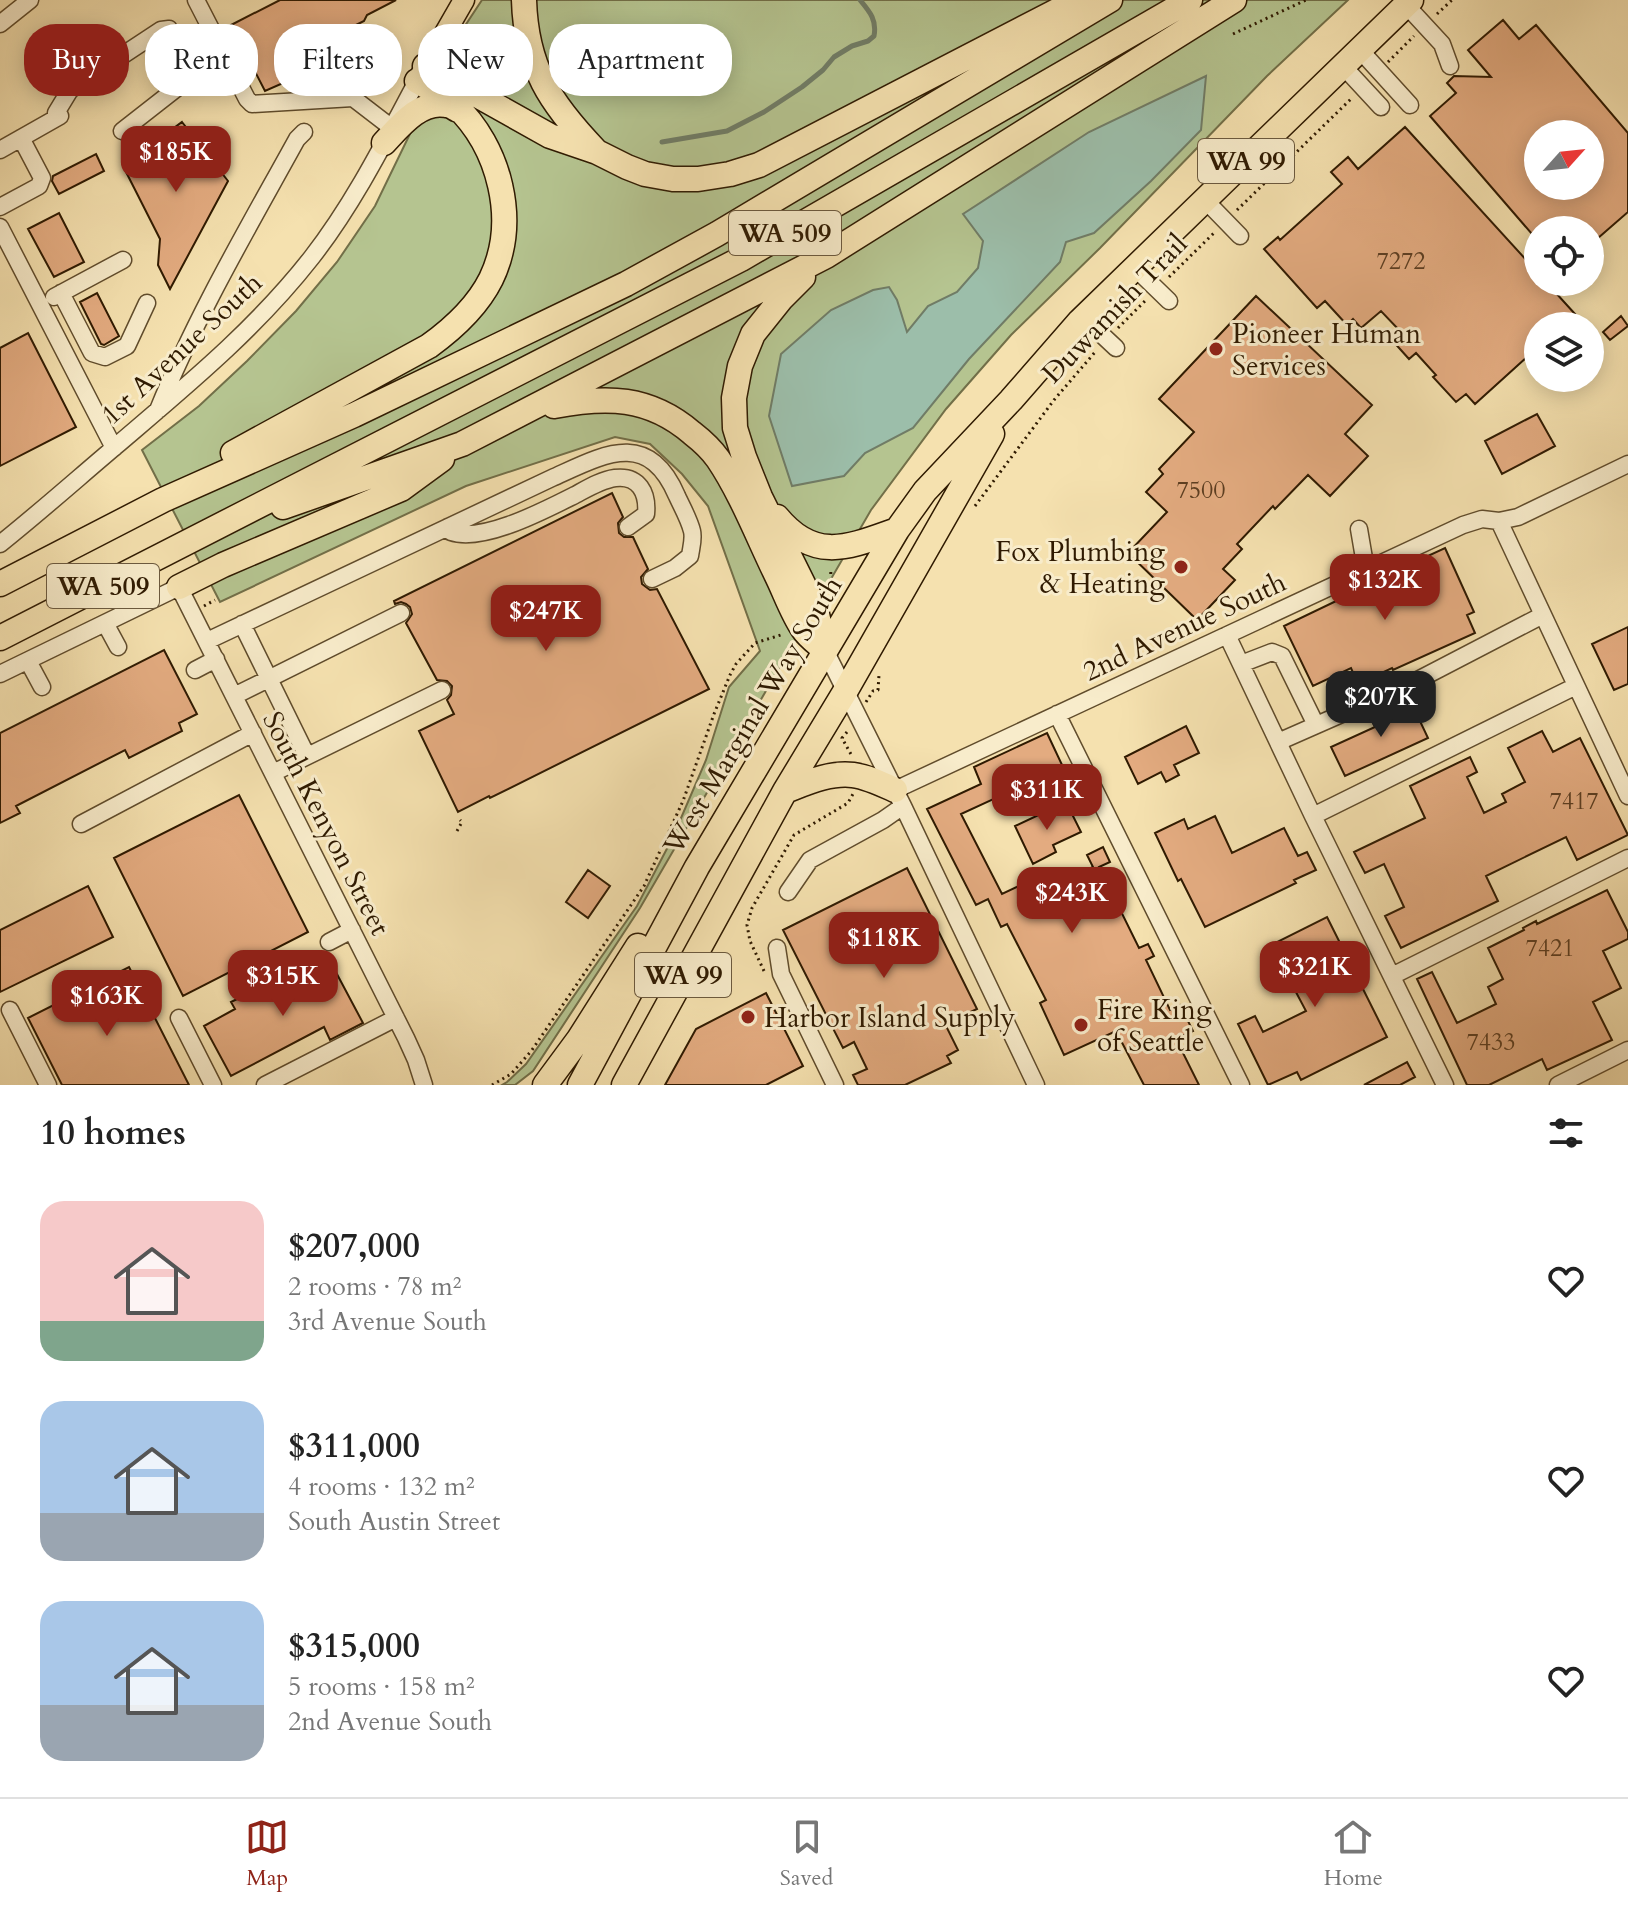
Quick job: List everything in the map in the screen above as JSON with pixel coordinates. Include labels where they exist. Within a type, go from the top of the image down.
[{"type":"highway","points":[[524,0],[531,55],[544,84],[562,114],[597,152]]},
{"type":"highway","points":[[468,96],[550,136],[597,152],[645,174],[673,179],[730,174],[759,165],[1078,0]]},
{"type":"highway","name":"WA 509","points":[[0,584],[163,500],[354,415],[626,284],[717,234],[1110,0]]},
{"type":"highway","name":"WA 509","points":[[0,638],[741,259],[1190,0]]},
{"type":"highway","points":[[205,534],[462,444],[529,411],[826,256],[1234,0]]},
{"type":"highway","name":"West Marginal Way South","points":[[583,1084],[697,867],[897,530],[925,491],[1084,318],[1408,3]]},
{"type":"highway","points":[[163,500],[168,489],[429,346],[462,320],[477,300],[498,261],[504,212],[501,186],[484,141],[462,112],[445,96]]},
{"type":"highway","points":[[388,136],[424,108],[445,104],[462,112]]},
{"type":"highway","points":[[825,650],[816,610],[760,497],[744,457],[735,428],[734,398],[740,366],[753,334],[781,299],[826,256]]},
{"type":"highway","points":[[529,411],[582,401],[611,400],[638,403],[679,421],[717,457],[804,631],[825,650]]},
{"type":"highway","name":"West Marginal Way South","points":[[624,1085],[785,791],[1011,400]]},
{"type":"highway","points":[[179,587],[401,489],[462,444]]},
{"type":"highway","points":[[760,497],[787,529],[801,540],[816,545],[835,548],[897,530]]},
{"type":"highway","points":[[785,791],[828,777],[852,775],[874,781],[899,798]]},
{"type":"highway","points":[[545,1085],[579,1039],[643,939],[697,867]]},
{"type":"main road","name":"1st Avenue South","points":[[450,24],[464,0]]},
{"type":"street","points":[[0,24],[30,0]]},
{"type":"street","points":[[196,0],[252,104],[353,98],[388,136]]},
{"type":"street","points":[[1408,3],[1442,44],[1450,66]]},
{"type":"street","points":[[0,150],[58,114],[70,90],[161,30],[169,29],[192,71],[191,77],[122,131]]},
{"type":"street","points":[[1351,58],[1379,71],[1410,105]]},
{"type":"street","points":[[1351,58],[1363,87],[1381,107]]},
{"type":"street","name":"1st Avenue South","points":[[0,544],[216,361],[283,293],[337,223],[418,79]]},
{"type":"street","points":[[157,413],[196,324],[297,139],[304,132]]},
{"type":"street","points":[[0,207],[39,186],[42,178],[21,138]]},
{"type":"street","points":[[1205,200],[1240,236]]},
{"type":"street","points":[[0,227],[114,448]]},
{"type":"street","points":[[40,304],[123,260]]},
{"type":"street","points":[[1135,268],[1169,301]]},
{"type":"street","points":[[61,293],[92,353],[105,357],[127,346],[147,303]]},
{"type":"street","points":[[1084,318],[1111,344]]},
{"type":"street","points":[[207,641],[592,460],[614,453],[638,453],[657,465],[675,491],[693,534],[690,556],[675,568],[652,579]]},
{"type":"street","name":"2nd Avenue South","points":[[788,892],[810,860],[883,820],[899,798],[1057,714],[1473,520],[1499,521],[1518,517],[1628,464]]},
{"type":"street","points":[[448,527],[451,532],[468,535],[493,531],[603,480],[618,477],[640,485],[647,501],[646,514],[628,527]]},
{"type":"street","points":[[1499,521],[1628,796]]},
{"type":"street","points":[[1359,529],[1366,570]]},
{"type":"street","points":[[0,674],[179,587]]},
{"type":"street","name":"South Kenyon Street","points":[[179,587],[396,1018],[424,1085]]},
{"type":"street","points":[[234,696],[401,613]]},
{"type":"street","points":[[1278,742],[1412,683],[1543,615]]},
{"type":"street","points":[[105,623],[118,647]]},
{"type":"street","points":[[242,624],[307,756]]},
{"type":"street","points":[[1227,635],[1445,1085]]},
{"type":"street","points":[[825,650],[1036,1085]]},
{"type":"street","points":[[1241,664],[1272,652],[1282,656],[1316,725]]},
{"type":"street","points":[[195,670],[216,659]]},
{"type":"street","points":[[28,661],[42,687]]},
{"type":"street","points":[[1313,816],[1576,686]]},
{"type":"street","points":[[273,773],[442,690]]},
{"type":"street","points":[[1057,714],[1241,1085]]},
{"type":"street","points":[[81,824],[253,733]]},
{"type":"street","points":[[1392,976],[1628,858]]},
{"type":"street","points":[[329,942],[352,930]]},
{"type":"street","points":[[777,948],[781,974],[835,1085]]},
{"type":"street","points":[[10,1010],[48,1085]]},
{"type":"street","points":[[179,1018],[213,1085]]},
{"type":"street","points":[[265,1085],[396,1018]]},
{"type":"street","points":[[1558,1085],[1628,1050]]},
{"type":"path","points":[[1233,34],[1306,0]]},
{"type":"path","points":[[1379,71],[1452,0]]},
{"type":"path","name":"Duwamish Trail","points":[[973,509],[1054,400],[1111,344],[1157,289],[1363,87]]},
{"type":"path","points":[[829,596],[832,562]]},
{"type":"path","points":[[492,1085],[511,1074],[532,1050],[638,896],[683,801],[730,675],[750,646],[784,634]]},
{"type":"path","points":[[873,691],[878,690],[879,669]]},
{"type":"path","points":[[845,736],[842,738],[853,758],[852,765]]},
{"type":"path","points":[[766,976],[750,941],[747,925],[752,908],[794,835],[852,798]]},
{"type":"path","points":[[457,831],[462,822],[460,820]]},
{"type":"green space","points":[[482,0],[1348,0],[1267,76],[1011,335],[946,409],[871,510],[640,908],[533,1071],[515,1085],[502,1085],[526,1064],[637,906],[672,839],[706,760],[729,687],[760,651],[708,506],[682,474],[650,444],[615,437],[466,486],[220,602],[142,450],[199,406],[247,361],[296,311],[337,262],[375,206],[428,96],[533,96],[533,24],[466,24]]},
{"type":"shaded area","points":[[1206,76],[1201,130],[1094,233],[1066,242],[1060,262],[969,359],[913,428],[865,453],[844,476],[792,486],[769,416],[781,354],[831,310],[873,290],[889,287],[897,300],[907,332],[928,306],[957,292],[978,268],[983,241],[963,214],[1089,132]]},
{"type":"building","points":[[280,0],[396,0],[367,15],[358,24],[274,24],[274,87],[265,91],[258,77],[258,24],[233,24]]},
{"type":"building","points":[[1503,20],[1519,39],[1536,25],[1628,133],[1628,212],[1604,233],[1604,216],[1524,216],[1524,225],[1430,116],[1456,93],[1447,83],[1454,76],[1491,77],[1468,50]]},
{"type":"building","points":[[182,122],[228,181],[170,289],[158,265],[160,239],[123,166]]},
{"type":"building","points":[[1405,127],[1524,258],[1524,296],[1559,296],[1573,312],[1524,312],[1524,360],[1475,404],[1466,394],[1456,402],[1416,353],[1409,359],[1391,339],[1400,331],[1381,311],[1361,328],[1353,319],[1347,325],[1325,301],[1317,308],[1264,249],[1278,237],[1280,240],[1342,184],[1331,172],[1348,157],[1358,169]]},
{"type":"building","points":[[96,154],[104,171],[59,194],[52,181],[53,176]]},
{"type":"building","points":[[59,213],[84,262],[54,277],[28,229]]},
{"type":"building","points":[[97,293],[119,336],[104,345],[80,302]]},
{"type":"building","points":[[1256,296],[1372,405],[1345,434],[1368,456],[1330,496],[1308,475],[1275,509],[1273,506],[1237,544],[1242,549],[1223,569],[1235,580],[1197,620],[1128,553],[1167,512],[1146,492],[1163,474],[1159,469],[1194,432],[1159,399]]},
{"type":"building","points":[[1621,316],[1628,326],[1610,340],[1604,331]]},
{"type":"building","points":[[28,333],[76,427],[0,466],[0,348]]},
{"type":"building","points":[[1537,414],[1555,446],[1502,474],[1485,441]]},
{"type":"building","points":[[612,493],[623,517],[618,523],[619,533],[624,537],[633,537],[648,569],[641,577],[642,584],[650,590],[657,589],[709,689],[458,812],[419,731],[454,714],[447,700],[452,686],[447,681],[437,680],[406,623],[412,614],[410,607],[401,602],[395,604],[394,601]]},
{"type":"building","points":[[1445,548],[1474,612],[1467,615],[1475,633],[1358,684],[1351,668],[1313,686],[1284,626]]},
{"type":"building","points":[[1628,627],[1628,684],[1614,690],[1592,644]]},
{"type":"building","points":[[164,650],[197,714],[179,723],[182,731],[129,758],[125,750],[16,806],[20,813],[0,823],[0,733]]},
{"type":"building","points":[[1410,700],[1428,738],[1345,776],[1331,747],[1375,727],[1371,719]]},
{"type":"building","points":[[1186,726],[1199,753],[1174,765],[1179,775],[1166,782],[1161,772],[1138,784],[1125,757]]},
{"type":"building","points":[[1542,731],[1553,752],[1580,738],[1628,835],[1577,860],[1566,837],[1486,876],[1498,901],[1401,948],[1385,916],[1404,907],[1384,864],[1365,873],[1354,852],[1425,818],[1410,786],[1470,757],[1477,772],[1467,777],[1484,813],[1506,802],[1502,794],[1525,782],[1508,748]]},
{"type":"building","points":[[1047,733],[1063,767],[961,814],[1002,894],[1036,878],[1042,892],[1093,867],[1087,855],[1103,847],[1110,862],[1099,867],[1139,948],[1148,944],[1154,956],[1146,960],[1170,1010],[1180,1005],[1193,1031],[1176,1039],[1199,1085],[1144,1085],[1116,1031],[1064,1055],[1040,1003],[1046,1000],[1007,924],[1001,927],[988,899],[976,905],[927,809],[981,784],[974,767]]},
{"type":"building","points":[[239,795],[308,932],[183,996],[114,858]]},
{"type":"building","points":[[1066,802],[1081,832],[1053,845],[1056,852],[1033,864],[1015,826]]},
{"type":"building","points":[[1215,816],[1232,853],[1284,828],[1298,856],[1307,852],[1316,870],[1294,880],[1296,883],[1205,927],[1155,833],[1184,819],[1188,829]]},
{"type":"building","points":[[907,868],[977,1009],[945,1024],[958,1050],[947,1056],[951,1063],[905,1085],[858,1085],[853,1075],[867,1069],[854,1042],[843,1048],[783,930]]},
{"type":"building","points":[[588,870],[610,886],[588,918],[566,902]]},
{"type":"building","points":[[88,886],[113,937],[0,992],[0,930]]},
{"type":"building","points":[[1607,890],[1628,932],[1628,939],[1603,951],[1621,988],[1593,1002],[1612,1040],[1547,1070],[1542,1059],[1489,1085],[1467,1085],[1417,979],[1432,972],[1457,1023],[1496,1004],[1488,987],[1503,979],[1488,948],[1536,921],[1537,924]]},
{"type":"building","points":[[1327,917],[1387,1037],[1301,1080],[1297,1072],[1268,1085],[1238,1024],[1255,1016],[1263,1032],[1306,1011],[1271,945]]},
{"type":"building","points":[[330,961],[363,1023],[330,1040],[324,1027],[231,1076],[204,1026],[235,1009],[231,1002],[262,987],[266,994]]},
{"type":"building","points":[[129,967],[189,1085],[62,1085],[28,1018]]},
{"type":"building","name":"Harbor Island Supply","points":[[766,993],[803,1066],[766,1085],[665,1085],[696,1029]]},
{"type":"building","points":[[1407,1062],[1415,1077],[1400,1085],[1364,1085]]},
{"type":"waterway","points":[[662,142],[727,131],[802,87],[834,57],[868,41],[874,36],[874,21],[860,0]]},
{"type":"place","name":"Pioneer Human Services","points":[[1216,349]]},
{"type":"place","name":"Fox Plumbing & Heating","points":[[1181,567]]},
{"type":"place","name":"Harbor Island Supply","points":[[748,1017]]},
{"type":"place","name":"Fire King of Seattle","points":[[1081,1025]]}]
